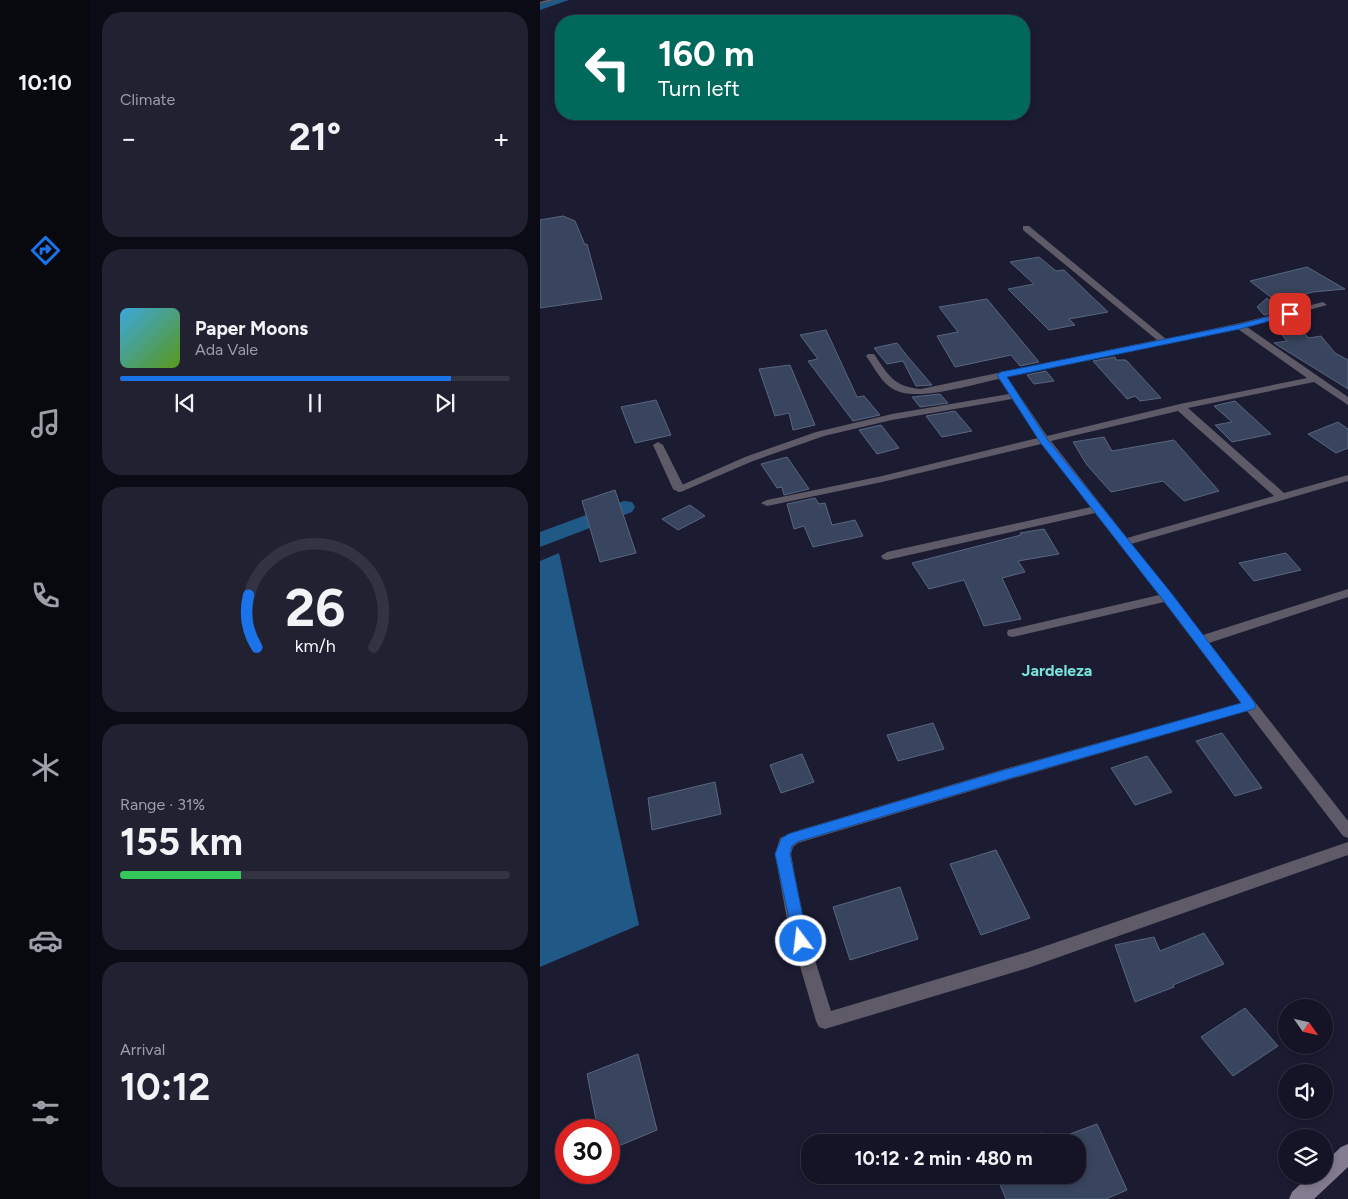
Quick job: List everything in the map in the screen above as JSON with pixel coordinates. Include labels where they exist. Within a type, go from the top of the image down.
[{"type":"main road","points":[[1299,1199],[1348,1154]]},
{"type":"street","points":[[540,3],[553,0]]},
{"type":"street","points":[[1026,228],[1163,341]]},
{"type":"street","points":[[871,356],[886,380],[896,388],[910,392],[921,392],[1240,326],[1322,305]]},
{"type":"street","points":[[1240,326],[1348,402]]},
{"type":"street","points":[[1001,375],[1044,440],[1168,597],[1348,832]]},
{"type":"street","points":[[767,503],[882,479],[1180,407],[1315,379]]},
{"type":"street","points":[[658,444],[679,489],[731,466],[820,434],[1014,396]]},
{"type":"street","points":[[1180,407],[1281,496]]},
{"type":"street","points":[[1124,542],[1348,478]]},
{"type":"street","points":[[887,556],[1098,509]]},
{"type":"street","points":[[1200,641],[1348,593]]},
{"type":"street","points":[[1013,632],[1168,597]]},
{"type":"street","points":[[1250,706],[1001,776],[793,838],[786,843],[782,854],[796,925],[825,1021],[1028,960],[1348,848]]},
{"type":"water","points":[[559,553],[639,925],[540,967],[540,561]]},
{"type":"building","points":[[563,216],[575,221],[585,245],[587,244],[602,299],[540,308],[540,220]]},
{"type":"building","points":[[1039,257],[1056,271],[1064,270],[1108,312],[1069,319],[1075,325],[1049,330],[1008,289],[1034,284],[1010,262]]},
{"type":"building","points":[[1307,267],[1345,289],[1313,292],[1277,302],[1250,281]]},
{"type":"building","points":[[1267,298],[1281,311],[1264,315],[1257,307]]},
{"type":"building","points":[[987,299],[1039,362],[1020,366],[1011,355],[955,367],[937,336],[958,332],[939,307]]},
{"type":"building","points":[[1288,318],[1309,338],[1321,336],[1335,353],[1348,360],[1348,389],[1274,343],[1287,341],[1271,322]]},
{"type":"building","points":[[826,330],[857,397],[864,396],[880,415],[853,421],[808,361],[818,359],[800,335]]},
{"type":"building","points":[[897,343],[932,385],[916,386],[903,361],[887,364],[874,348]]},
{"type":"building","points":[[1115,357],[1116,360],[1126,360],[1161,398],[1140,401],[1135,396],[1127,399],[1093,361]]},
{"type":"building","points":[[790,365],[815,425],[793,430],[789,413],[775,416],[759,369]]},
{"type":"building","points":[[1046,371],[1054,381],[1034,384],[1027,375]]},
{"type":"building","points":[[940,394],[948,403],[920,407],[912,397]]},
{"type":"building","points":[[656,400],[671,435],[635,443],[621,407]]},
{"type":"building","points":[[1235,401],[1271,434],[1232,442],[1215,425],[1232,422],[1214,406]]},
{"type":"building","points":[[955,411],[972,431],[942,437],[926,416]]},
{"type":"building","points":[[1338,422],[1348,429],[1348,448],[1336,453],[1308,434]]},
{"type":"building","points":[[881,425],[899,448],[877,454],[859,430]]},
{"type":"building","points":[[1104,437],[1112,451],[1174,440],[1219,491],[1184,501],[1163,481],[1111,492],[1087,465],[1073,442]]},
{"type":"building","points":[[787,457],[809,489],[784,495],[782,487],[777,488],[761,464]]},
{"type":"building","points":[[615,490],[636,553],[600,562],[582,501]]},
{"type":"building","points":[[815,498],[819,504],[825,503],[832,525],[855,520],[863,536],[813,547],[804,526],[794,529],[787,504]]},
{"type":"building","points":[[690,505],[705,516],[678,530],[662,519]]},
{"type":"building","points":[[1044,529],[1059,554],[1018,561],[1025,572],[1002,578],[1021,619],[984,626],[964,580],[929,589],[912,563],[1021,535],[1020,533]]},
{"type":"building","points":[[1286,553],[1301,570],[1254,581],[1239,563]]},
{"type":"building","points":[[933,723],[944,749],[898,761],[887,735]]},
{"type":"building","points":[[1222,733],[1262,788],[1235,796],[1196,741]]},
{"type":"building","points":[[802,754],[814,782],[781,793],[770,765]]},
{"type":"building","points":[[1147,756],[1172,792],[1135,805],[1111,768]]},
{"type":"building","points":[[715,782],[721,814],[652,830],[648,798]]},
{"type":"building","points":[[996,850],[1030,918],[981,935],[950,864]]},
{"type":"building","points":[[900,887],[918,939],[850,960],[833,907]]},
{"type":"building","points":[[1204,933],[1224,964],[1173,985],[1174,987],[1135,1002],[1115,945],[1154,937],[1160,951]]},
{"type":"building","points":[[1245,1008],[1278,1046],[1233,1076],[1201,1037]]},
{"type":"building","points":[[638,1054],[657,1130],[620,1145],[620,1119],[596,1119],[587,1074]]},
{"type":"building","points":[[1097,1124],[1127,1190],[1106,1199],[1006,1199],[1000,1184],[1086,1184],[1086,1134],[1070,1134]]},
{"type":"waterway","points":[[540,7],[564,0]]},
{"type":"waterway","points":[[540,540],[624,507]]},
{"type":"district","name":"Jardeleza","points":[[1057,670]]},
{"type":"route","points":[[801,941],[782,854],[786,843],[793,838],[1001,776],[1250,706],[1168,597],[1044,440],[1001,375],[1290,314]]}]
